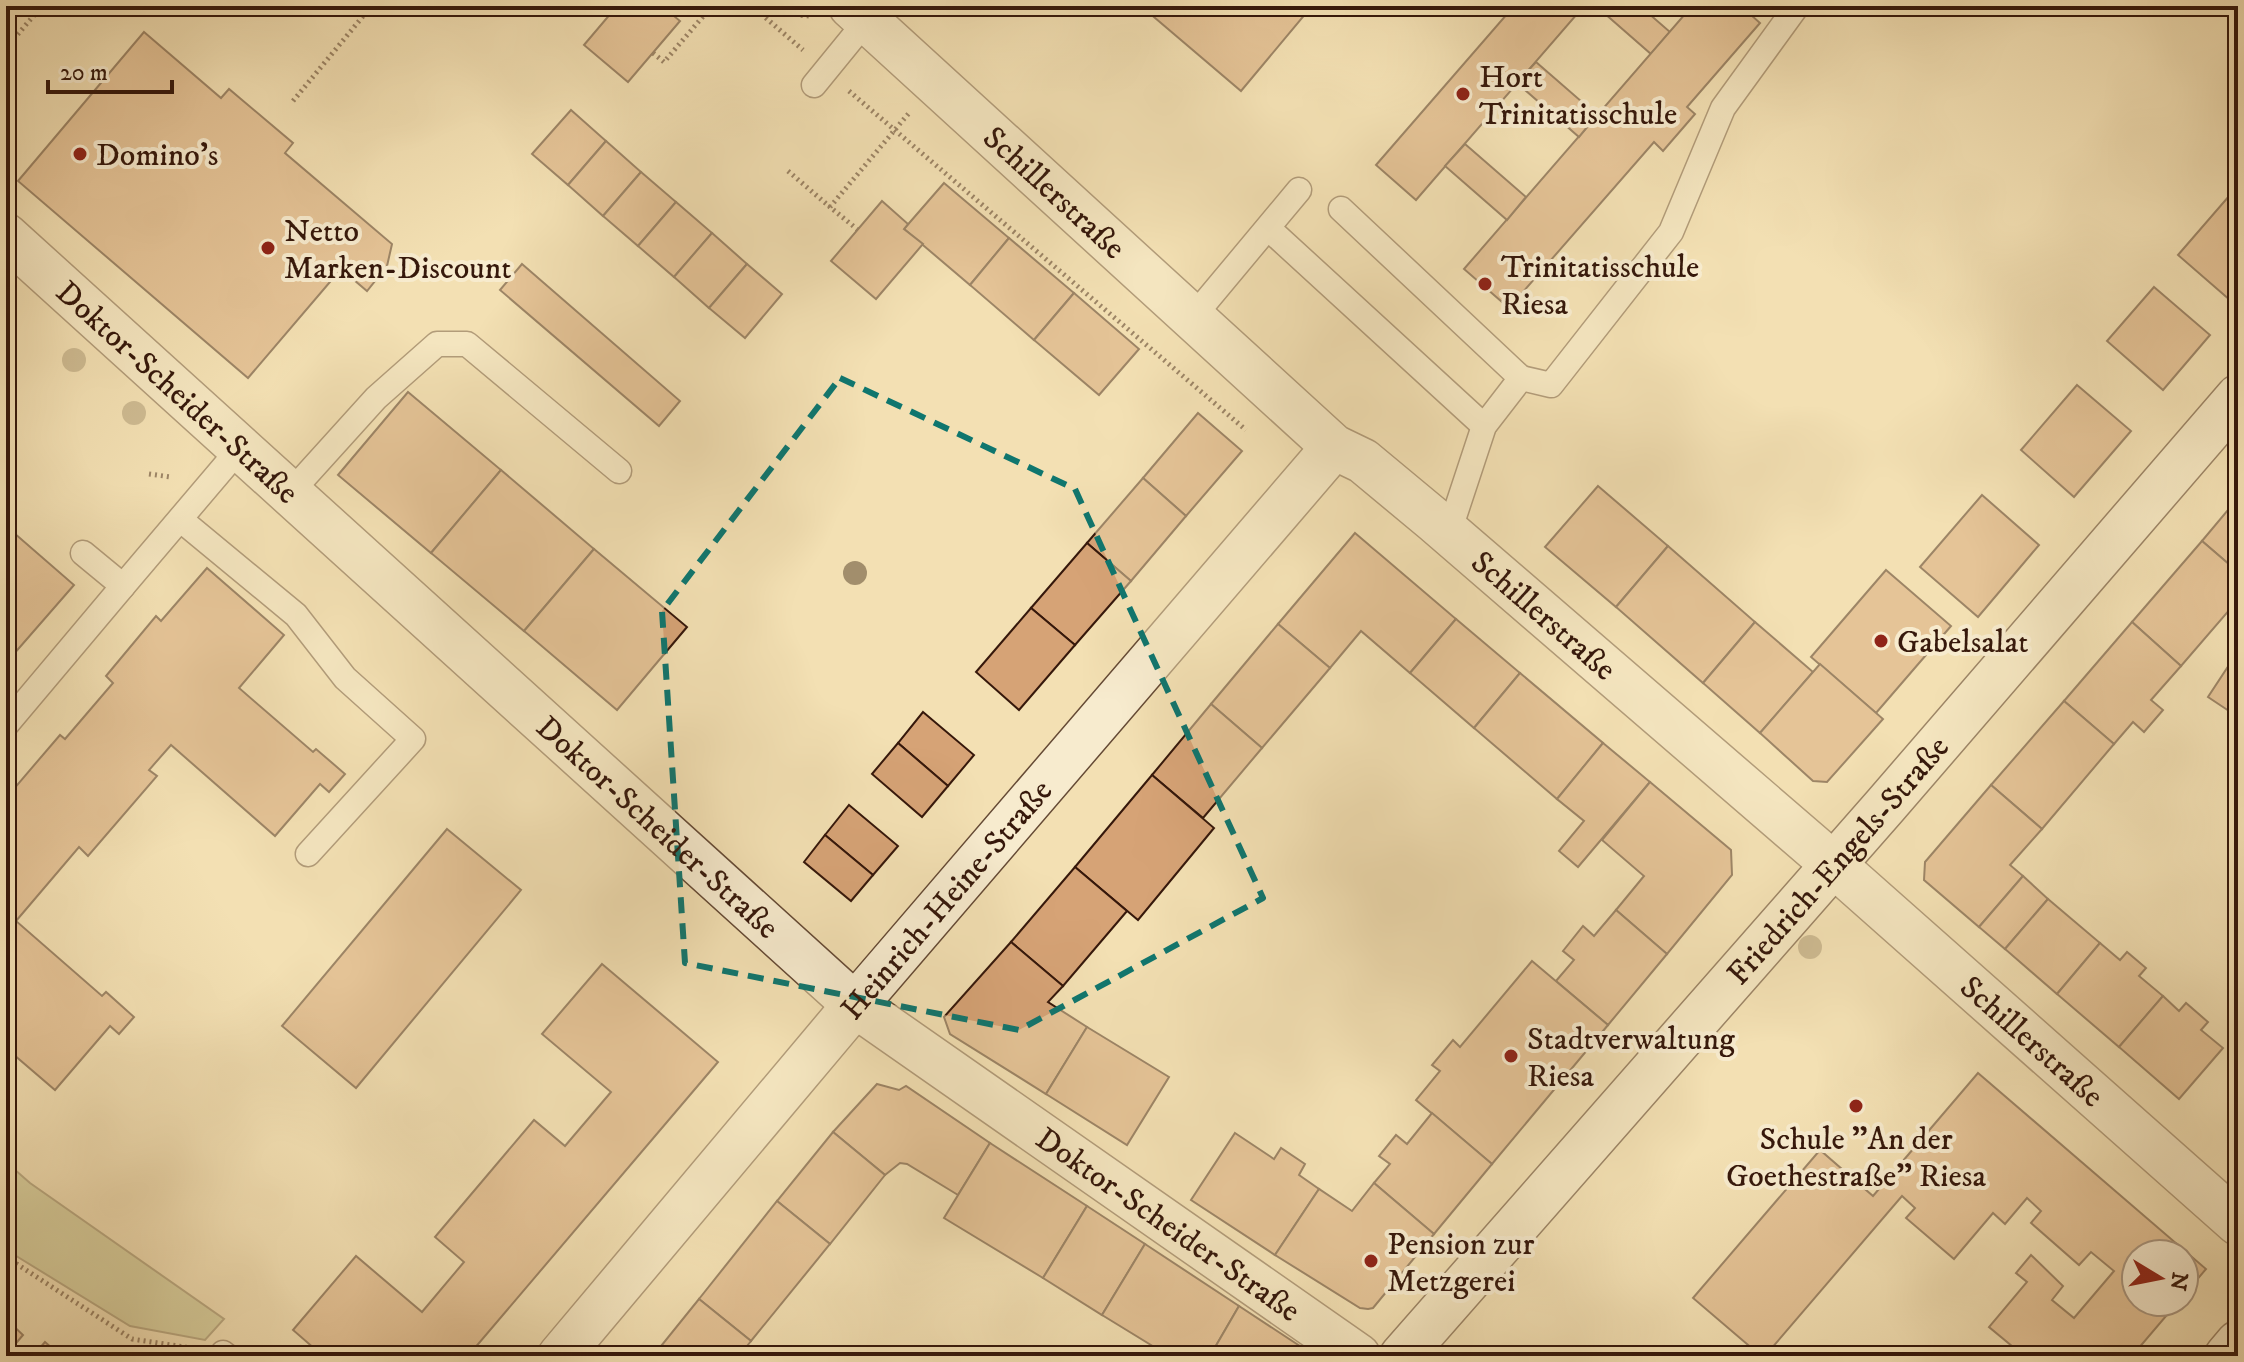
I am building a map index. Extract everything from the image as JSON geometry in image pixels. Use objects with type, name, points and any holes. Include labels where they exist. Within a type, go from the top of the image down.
[{"type":"street","name":"Schillerstraße","points":[[859,13],[1334,447],[1363,461],[1449,532],[1834,865],[2238,1223]]},
{"type":"street","name":"Doktor-Scheider-Straße","points":[[6,236],[855,1005],[1358,1356]]},
{"type":"street","name":"Friedrich-Engels-Straße","points":[[1402,1356],[1834,865],[2238,397]]},
{"type":"street","name":"Heinrich-Heine-Straße","points":[[560,1356],[855,1005],[1334,447]]},
{"type":"street","points":[[2227,1356],[2238,1343]]},
{"type":"lane","points":[[1341,209],[1521,378],[1551,385],[1671,232],[1723,108],[1797,6]]},
{"type":"lane","points":[[820,77],[859,13]]},
{"type":"lane","points":[[1193,317],[1299,190]]},
{"type":"lane","points":[[1268,228],[1484,426]]},
{"type":"lane","points":[[291,492],[376,398],[437,344],[467,344],[619,471]]},
{"type":"lane","points":[[1449,532],[1484,426],[1521,378]]},
{"type":"lane","points":[[6,725],[241,447]]},
{"type":"lane","points":[[181,520],[296,615],[345,678],[413,739],[308,854]]},
{"type":"lane","points":[[83,553],[123,586]]},
{"type":"path","points":[[6,48],[42,6]]},
{"type":"path","points":[[653,53],[664,62],[712,6]]},
{"type":"path","points":[[752,6],[820,77],[895,131],[1257,439]]},
{"type":"path","points":[[293,101],[364,15]]},
{"type":"path","points":[[830,207],[935,82]]},
{"type":"path","points":[[788,171],[858,230]]},
{"type":"path","points":[[6,1257],[132,1339],[224,1355]]},
{"type":"highlighted area","points":[[840,378],[1075,489],[1263,898],[1019,1030],[685,963],[662,611]]},
{"type":"green space","points":[[6,1162],[30,1183],[224,1319],[205,1340],[130,1326],[6,1249]]},
{"type":"building","points":[[617,6],[662,6],[680,21],[628,82],[584,45]]},
{"type":"building","points":[[1141,6],[1312,6],[1241,91]]},
{"type":"building","points":[[1514,6],[1584,6],[1416,200],[1376,165]]},
{"type":"building","points":[[1596,6],[1640,6],[1670,32],[1651,54]]},
{"type":"building","points":[[1692,6],[1741,6],[1760,23],[1687,107],[1695,114],[1663,151],[1654,142],[1509,308],[1464,269]]},
{"type":"building","points":[[144,32],[221,98],[229,89],[293,143],[285,153],[392,244],[387,266],[367,291],[341,269],[248,378],[18,181]]},
{"type":"building","points":[[1536,62],[1597,115],[1579,137],[1517,83]]},
{"type":"building","points":[[571,110],[606,141],[568,185],[532,154]]},
{"type":"building","points":[[606,141],[641,172],[603,216],[568,185]]},
{"type":"building","points":[[1465,144],[1526,197],[1507,220],[1445,166]]},
{"type":"building","points":[[641,172],[676,202],[638,246],[603,216]]},
{"type":"building","points":[[944,183],[1009,238],[970,285],[904,229]]},
{"type":"building","points":[[2236,188],[2238,190],[2238,307],[2178,255]]},
{"type":"building","points":[[882,201],[908,224],[904,229],[923,244],[876,299],[831,261]]},
{"type":"building","points":[[676,202],[712,233],[674,277],[638,246]]},
{"type":"building","points":[[712,233],[747,264],[709,308],[674,277]]},
{"type":"building","points":[[1009,238],[1074,293],[1034,340],[970,285]]},
{"type":"building","points":[[522,264],[680,401],[659,426],[500,290]]},
{"type":"building","points":[[747,264],[782,294],[745,338],[709,308]]},
{"type":"building","points":[[2154,287],[2210,335],[2163,390],[2107,341]]},
{"type":"building","points":[[1074,293],[1139,349],[1099,395],[1034,340]]},
{"type":"building","points":[[2077,385],[2131,431],[2074,497],[2021,450]]},
{"type":"building","points":[[408,392],[501,470],[431,553],[338,475]]},
{"type":"building","points":[[1198,413],[1242,451],[1186,516],[1143,478]]},
{"type":"building","points":[[501,470],[594,549],[524,631],[431,553]]},
{"type":"building","points":[[1143,478],[1186,516],[1131,581],[1087,543]]},
{"type":"building","points":[[1598,486],[1668,546],[1616,607],[1545,547]]},
{"type":"building","points":[[1982,495],[2039,545],[1978,617],[1920,567]]},
{"type":"building","points":[[2238,498],[2238,572],[2202,541]]},
{"type":"building","points":[[6,526],[74,585],[6,663]]},
{"type":"building","points":[[1355,533],[1456,619],[1410,673],[1361,631],[1330,668],[1278,624]]},
{"type":"building","points":[[2202,541],[2238,572],[2238,600],[2181,666],[2132,622]]},
{"type":"building","points":[[1087,543],[1131,581],[1075,645],[1031,608]]},
{"type":"building","points":[[1668,546],[1755,622],[1703,683],[1616,607]]},
{"type":"building","points":[[594,549],[687,627],[617,710],[524,631]]},
{"type":"building","points":[[207,568],[284,635],[239,688],[313,752],[316,749],[345,774],[329,792],[320,784],[275,836],[171,745],[149,770],[157,776],[88,856],[79,847],[16,921],[102,996],[106,992],[134,1017],[119,1034],[110,1026],[55,1090],[6,1048],[6,798],[60,735],[65,739],[113,683],[106,676],[156,616],[161,621]]},
{"type":"building","name":"Gabelsalat","points":[[1886,570],[1951,626],[1876,713],[1811,657]]},
{"type":"building","points":[[1031,608],[1075,645],[1019,710],[976,672]]},
{"type":"building","points":[[1456,619],[1520,673],[1474,728],[1410,673]]},
{"type":"building","points":[[1755,622],[1813,672],[1760,733],[1703,683]]},
{"type":"building","points":[[2132,622],[2181,666],[2151,700],[2163,710],[2144,732],[2133,722],[2114,744],[2064,701]]},
{"type":"building","points":[[1278,624],[1330,668],[1262,748],[1211,704]]},
{"type":"building","points":[[2235,656],[2238,658],[2238,717],[2208,697]]},
{"type":"building","points":[[1820,664],[1883,719],[1827,782],[1813,781],[1760,733]]},
{"type":"building","points":[[1520,673],[1603,743],[1557,799],[1474,728]]},
{"type":"building","points":[[2064,701],[2114,744],[2042,829],[1991,785]]},
{"type":"building","points":[[1211,704],[1262,748],[1203,818],[1152,775]]},
{"type":"building","points":[[923,712],[974,755],[948,786],[898,743]]},
{"type":"building","points":[[898,743],[948,786],[922,817],[872,774]]},
{"type":"building","points":[[1603,743],[1650,782],[1578,867],[1559,851],[1584,821],[1557,799]]},
{"type":"building","points":[[1152,775],[1214,828],[1138,920],[1075,867]]},
{"type":"building","points":[[1650,782],[1731,850],[1732,875],[1667,954],[1616,910],[1644,876],[1602,840]]},
{"type":"building","points":[[1991,785],[2042,829],[2010,865],[2023,876],[1979,927],[1924,880],[1925,862]]},
{"type":"building","points":[[849,805],[898,846],[873,875],[825,835]]},
{"type":"building","points":[[447,829],[521,890],[356,1088],[282,1026]]},
{"type":"building","points":[[825,835],[873,875],[851,901],[804,862]]},
{"type":"building","points":[[1075,867],[1127,911],[1063,986],[1011,942]]},
{"type":"building","points":[[2023,876],[2048,899],[2005,949],[1979,927]]},
{"type":"building","points":[[2048,899],[2100,943],[2057,994],[2005,949]]},
{"type":"building","points":[[1616,910],[1667,954],[1608,1025],[1556,981],[1574,960],[1563,951],[1583,926],[1594,936]]},
{"type":"building","points":[[1011,942],[1063,986],[1048,1002],[1087,1027],[1046,1094],[950,1034],[944,1017]]},
{"type":"building","points":[[2100,943],[2120,960],[2127,952],[2146,968],[2139,976],[2163,996],[2119,1047],[2057,994]]},
{"type":"building","name":"Stadtverwaltung Riesa","points":[[1532,961],[1608,1025],[1492,1164],[1416,1100],[1440,1071],[1432,1065],[1453,1040],[1460,1047]]},
{"type":"building","points":[[602,964],[718,1062],[468,1356],[323,1356],[293,1330],[356,1256],[422,1312],[464,1262],[435,1237],[534,1120],[565,1146],[611,1092],[542,1034]]},
{"type":"building","points":[[2163,996],[2179,1011],[2186,1003],[2208,1022],[2201,1030],[2223,1048],[2179,1099],[2119,1047]]},
{"type":"building","points":[[1087,1027],[1169,1077],[1127,1145],[1046,1094]]},
{"type":"building","points":[[1978,1073],[2170,1238],[2120,1238],[2120,1318],[2164,1318],[2132,1356],[2024,1356],[1989,1327],[2027,1282],[2016,1273],[2031,1255],[2063,1286],[2052,1300],[2074,1318],[2114,1271],[2091,1252],[2079,1265],[2031,1223],[2041,1211],[2027,1198],[2005,1224],[1993,1213],[1954,1259],[1906,1218],[1915,1208],[1902,1196],[1765,1356],[1761,1356],[1693,1298],[1820,1150],[1873,1196]]},
{"type":"building","points":[[877,1084],[899,1090],[906,1086],[990,1143],[958,1195],[907,1164],[900,1163],[885,1175],[833,1132]]},
{"type":"building","points":[[1432,1113],[1492,1164],[1434,1234],[1374,1183],[1390,1164],[1379,1156],[1396,1135],[1407,1144]]},
{"type":"building","points":[[833,1132],[885,1175],[830,1244],[777,1201]]},
{"type":"building","points":[[1235,1133],[1274,1159],[1281,1148],[1305,1164],[1299,1175],[1319,1189],[1275,1255],[1191,1200]]},
{"type":"building","points":[[990,1143],[1087,1206],[1043,1278],[944,1218]]},
{"type":"building","points":[[1374,1183],[1434,1234],[1373,1308],[1368,1309],[1360,1308],[1275,1255],[1319,1189],[1352,1211]]},
{"type":"building","points":[[777,1201],[830,1244],[751,1341],[699,1299]]},
{"type":"building","points":[[1087,1206],[1145,1244],[1102,1315],[1043,1278]]},
{"type":"building","points":[[1145,1244],[1239,1306],[1210,1356],[1169,1356],[1102,1315]]},
{"type":"building","points":[[699,1299],[751,1341],[739,1356],[653,1356]]},
{"type":"building","points":[[1239,1306],[1315,1356],[1210,1356]]},
{"type":"building","points":[[6,1319],[23,1335],[6,1355]]},
{"type":"building","points":[[45,1342],[61,1356],[33,1356]]},
{"type":"place","name":"Hort Trinitatisschule","points":[[1463,94]]},
{"type":"place","name":"Domino's","points":[[80,154]]},
{"type":"place","name":"Netto Marken-Discount","points":[[268,248]]},
{"type":"place","name":"Trinitatisschule Riesa","points":[[1485,284]]},
{"type":"place","name":"Gabelsalat","points":[[1881,641]]},
{"type":"place","name":"Stadtverwaltung Riesa","points":[[1511,1056]]},
{"type":"place","name":"Schule \"An der Goethestraße\" Riesa","points":[[1856,1106]]},
{"type":"place","name":"Pension zur Metzgerei","points":[[1371,1261]]}]
